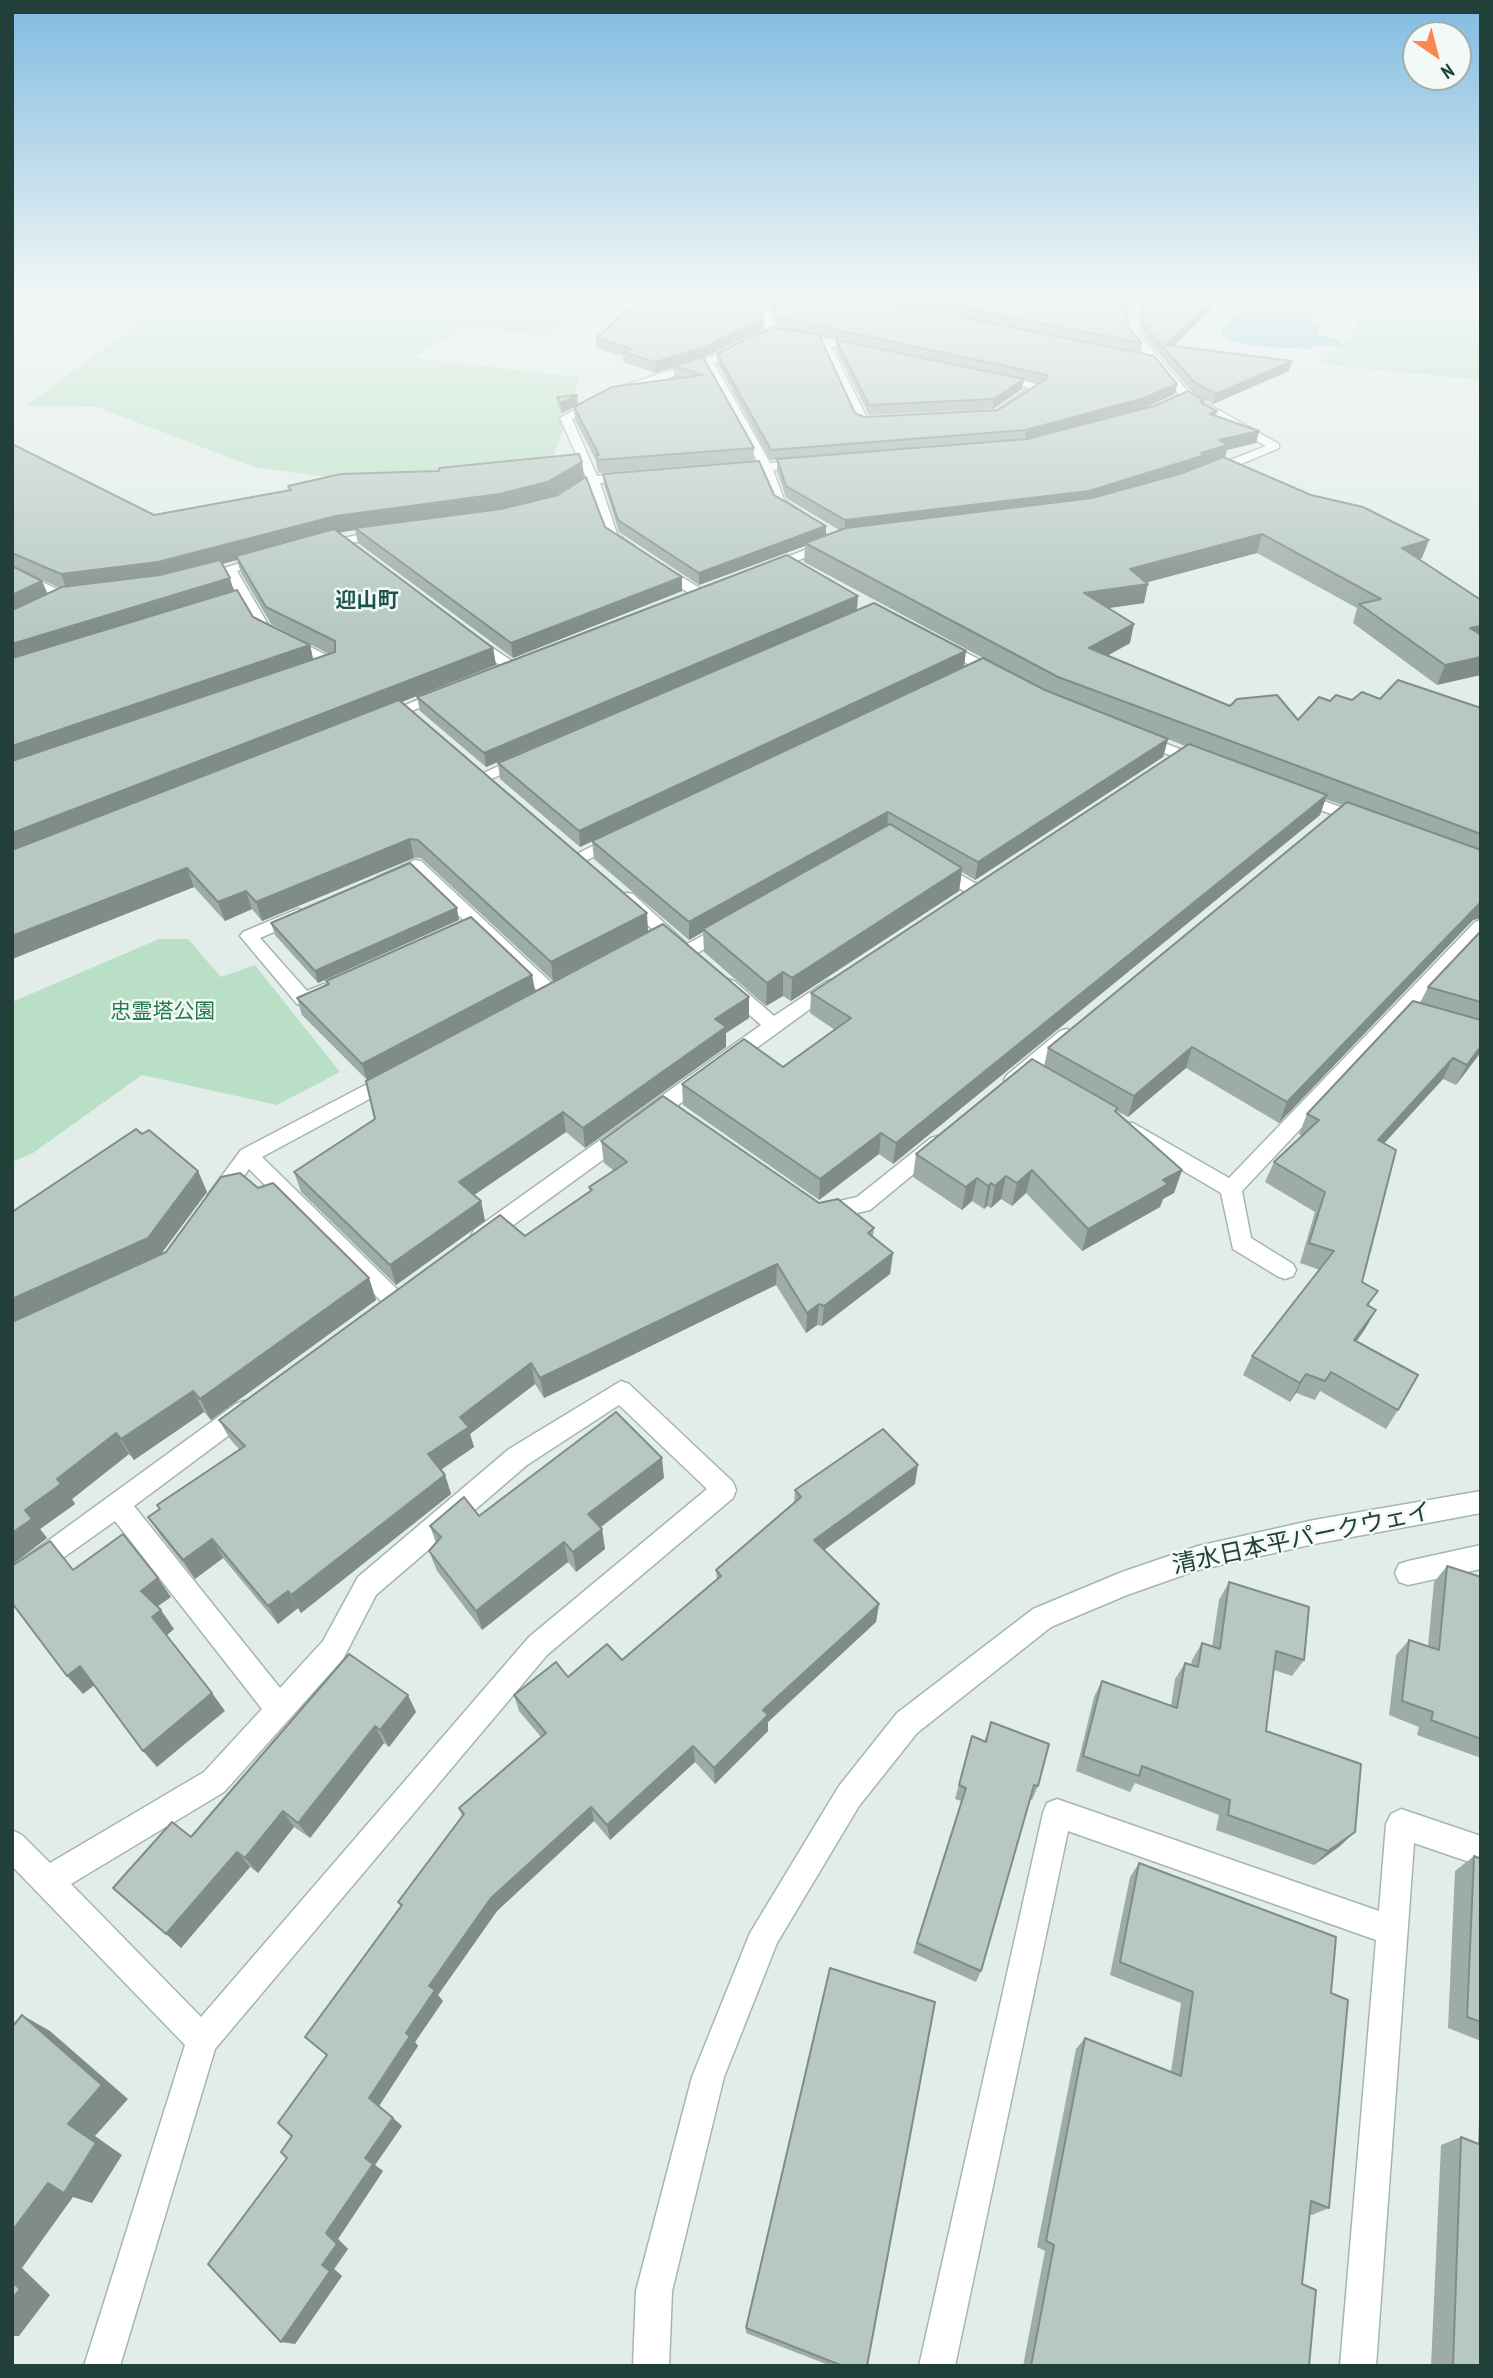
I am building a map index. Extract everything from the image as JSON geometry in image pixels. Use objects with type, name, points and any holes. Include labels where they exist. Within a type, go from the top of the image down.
[{"type":"street","points":[[585,408],[566,418],[593,480],[611,536],[698,593]]},
{"type":"street","points":[[733,408],[766,467],[779,502],[811,521]]},
{"type":"street","points":[[856,408],[863,422],[997,415],[1007,408]]},
{"type":"street","points":[[1199,476],[1275,446],[1201,408]]},
{"type":"street","points":[[726,470],[820,463]]},
{"type":"street","points":[[554,504],[593,480],[646,476]]},
{"type":"street","points":[[303,549],[340,539],[394,531]]},
{"type":"street","points":[[750,574],[842,540],[832,534]]},
{"type":"street","points":[[340,539],[362,555]]},
{"type":"street","points":[[178,583],[279,556]]},
{"type":"street","points":[[788,560],[809,572]]},
{"type":"street","points":[[230,570],[241,600],[264,628],[333,664],[307,673]]},
{"type":"street","points":[[12,572],[72,598],[44,609]]},
{"type":"street","points":[[457,626],[510,666]]},
{"type":"street","points":[[922,635],[1016,684]]},
{"type":"street","points":[[958,678],[983,666]]},
{"type":"street","points":[[367,724],[410,713],[463,685]]},
{"type":"street","points":[[1121,731],[1221,769]]},
{"type":"street","points":[[483,777],[533,755]]},
{"type":"street","points":[[1159,771],[1181,755]]},
{"type":"street","points":[[1286,793],[1375,825]]},
{"type":"street","points":[[1317,829],[1339,811]]},
{"type":"street","points":[[598,873],[574,852],[630,833]]},
{"type":"street","points":[[921,857],[976,891]]},
{"type":"street","points":[[364,887],[415,865],[470,925],[551,993]]},
{"type":"street","points":[[618,890],[773,1025]]},
{"type":"street","points":[[313,909],[249,936],[253,955],[304,1000],[341,983]]},
{"type":"street","points":[[688,951],[747,918]]},
{"type":"street","points":[[1231,1189],[1481,926]]},
{"type":"street","points":[[643,944],[666,932]]},
{"type":"street","points":[[461,1251],[773,1025],[852,973]]},
{"type":"street","points":[[527,1006],[574,981]]},
{"type":"street","points":[[1400,1012],[1423,1019]]},
{"type":"street","points":[[996,1095],[1080,1025]]},
{"type":"street","points":[[208,1210],[248,1155],[418,1064]]},
{"type":"street","points":[[1026,1070],[1051,1084]]},
{"type":"street","points":[[664,1105],[686,1120]]},
{"type":"street","points":[[1111,1119],[1231,1189],[1241,1243],[1285,1269]]},
{"type":"street","points":[[808,1206],[819,1214],[863,1205],[955,1129]]},
{"type":"street","points":[[248,1155],[394,1300]]},
{"type":"street","points":[[372,1316],[417,1283]]},
{"type":"street","points":[[46,1882],[214,1782],[333,1650],[368,1586],[518,1458],[621,1391],[724,1490],[538,1646],[202,2040],[102,2366]]},
{"type":"street","points":[[12,1582],[261,1398]]},
{"type":"street","name":"清水日本平パークウェイ","points":[[651,2366],[654,2291],[708,2077],[755,1957],[765,1933],[849,1796],[907,1723],[1042,1618],[1122,1584],[1211,1555],[1314,1532],[1481,1502]]},
{"type":"street","points":[[117,1504],[280,1710]]},
{"type":"street","points":[[1408,1573],[1481,1557]]},
{"type":"street","points":[[937,2366],[1057,1813],[1394,1931]]},
{"type":"street","points":[[1358,2366],[1401,1824],[1481,1851]]},
{"type":"street","points":[[12,1846],[202,2040]]},
{"type":"green space","points":[[100,408],[570,408],[551,465],[328,477],[254,467]]},
{"type":"green space","name":"忠霊塔公園","points":[[159,939],[188,939],[221,977],[255,965],[340,1072],[277,1105],[142,1075],[33,1153],[12,1162],[12,1002]]},
{"type":"building","points":[[575,408],[732,408],[754,448],[598,460],[596,455],[599,455]]},
{"type":"building","points":[[747,408],[853,408],[855,413],[864,417],[1107,408],[1026,430],[771,450]]},
{"type":"building","points":[[1146,408],[1211,408],[1217,411],[1210,414],[1259,431],[1219,440],[1228,445],[1201,453],[1205,455],[1089,491],[845,520],[786,486],[777,459],[1027,439]]},
{"type":"building","points":[[12,444],[154,515],[291,490],[288,486],[341,474],[439,471],[439,468],[579,454],[582,462],[547,482],[499,494],[336,516],[158,562],[61,574],[12,553]]},
{"type":"building","points":[[1223,457],[1311,495],[1363,507],[1429,540],[1402,548],[1481,600],[1481,626],[1470,628],[1481,635],[1481,657],[1445,665],[1359,604],[1381,599],[1262,534],[1130,569],[1148,584],[1084,593],[1134,624],[1089,648],[1230,706],[1237,699],[1277,695],[1298,720],[1319,697],[1330,701],[1336,695],[1352,700],[1362,692],[1380,699],[1398,680],[1481,708],[1481,834],[1058,677],[805,543],[846,528],[1092,498],[1183,473]]},
{"type":"building","points":[[759,461],[774,495],[826,526],[699,573],[618,520],[603,474]]},
{"type":"building","points":[[586,477],[605,527],[682,577],[511,643],[355,528],[501,509],[558,495]]},
{"type":"building","points":[[334,529],[493,648],[12,833],[12,761],[335,652],[335,641],[266,607],[236,556]]},
{"type":"building","points":[[787,555],[858,596],[484,753],[417,697]]},
{"type":"building","points":[[220,560],[230,578],[12,644],[12,610],[62,587],[160,575]]},
{"type":"building","points":[[12,566],[42,581],[12,595]]},
{"type":"building","points":[[237,590],[253,617],[310,645],[12,746],[12,658]]},
{"type":"building","points":[[874,603],[966,651],[579,831],[498,763]]},
{"type":"building","points":[[983,658],[1045,690],[1168,739],[978,862],[888,812],[689,922],[592,841]]},
{"type":"building","points":[[399,700],[647,913],[551,962],[418,840],[410,839],[256,902],[246,891],[218,902],[187,868],[12,936],[12,850]]},
{"type":"building","points":[[1189,744],[1327,795],[896,1143],[881,1133],[820,1179],[682,1084],[744,1039],[783,1067],[851,1018],[811,993]]},
{"type":"building","points":[[1347,802],[1481,850],[1481,902],[1287,1102],[1192,1047],[1134,1096],[1048,1048]]},
{"type":"building","points":[[890,824],[962,868],[792,978],[783,972],[767,983],[703,929]]},
{"type":"building","points":[[410,863],[457,908],[315,971],[271,923]]},
{"type":"building","points":[[471,917],[532,975],[362,1064],[297,998],[329,984],[326,981]]},
{"type":"building","points":[[663,924],[749,997],[715,1019],[726,1027],[583,1128],[563,1112],[459,1182],[481,1201],[390,1265],[294,1172],[375,1119],[366,1081]]},
{"type":"building","points":[[1481,931],[1481,1002],[1428,987]]},
{"type":"building","points":[[1413,1001],[1481,1020],[1481,1046],[1467,1065],[1453,1058],[1378,1140],[1396,1150],[1362,1282],[1378,1291],[1367,1305],[1376,1310],[1354,1340],[1418,1375],[1398,1410],[1331,1372],[1325,1381],[1306,1374],[1300,1383],[1252,1356],[1334,1251],[1309,1243],[1325,1192],[1274,1162],[1319,1120],[1307,1114]]},
{"type":"building","points":[[1032,1059],[1118,1108],[1115,1111],[1182,1170],[1163,1180],[1168,1184],[1088,1229],[1032,1170],[1017,1183],[1006,1176],[995,1186],[991,1183],[988,1186],[977,1178],[966,1187],[916,1154]]},
{"type":"building","points":[[663,1096],[819,1203],[838,1199],[874,1228],[868,1233],[893,1253],[824,1306],[819,1304],[807,1313],[777,1264],[540,1378],[531,1363],[460,1417],[469,1427],[428,1454],[445,1475],[291,1595],[288,1591],[268,1606],[212,1539],[183,1560],[148,1517],[160,1509],[157,1505],[245,1446],[219,1420],[500,1215],[525,1236],[592,1190],[589,1187],[627,1162],[601,1141]]},
{"type":"building","points":[[136,1129],[142,1134],[149,1130],[198,1171],[148,1238],[12,1299],[12,1212]]},
{"type":"building","points":[[240,1173],[258,1188],[273,1183],[369,1278],[200,1399],[193,1391],[121,1439],[116,1433],[57,1479],[61,1484],[25,1510],[32,1519],[12,1533],[12,1322],[166,1252],[221,1177]]},
{"type":"building","points":[[616,1412],[662,1458],[588,1514],[602,1529],[573,1552],[564,1542],[476,1611],[429,1551],[441,1537],[430,1526],[464,1497],[479,1516]]},
{"type":"building","points":[[883,1429],[918,1465],[814,1540],[879,1604],[763,1710],[768,1715],[714,1768],[693,1746],[607,1825],[591,1807],[491,1898],[429,1986],[435,1990],[406,2033],[410,2036],[369,2098],[393,2118],[365,2158],[373,2164],[326,2233],[337,2244],[322,2265],[330,2271],[281,2342],[208,2264],[287,2158],[281,2152],[292,2136],[278,2123],[327,2055],[305,2037],[402,1905],[398,1902],[464,1814],[459,1808],[546,1733],[514,1695],[556,1662],[568,1677],[607,1644],[622,1660],[721,1576],[716,1570],[801,1497],[795,1490]]},
{"type":"building","points":[[123,1534],[158,1578],[141,1591],[161,1610],[152,1617],[212,1693],[143,1751],[80,1666],[67,1676],[12,1603],[12,1566],[50,1541],[73,1570]]},
{"type":"building","points":[[1447,1566],[1481,1577],[1481,1739],[1431,1720],[1433,1712],[1402,1701],[1409,1640],[1439,1650]]},
{"type":"building","points":[[1229,1582],[1309,1607],[1304,1660],[1276,1651],[1266,1731],[1361,1764],[1355,1832],[1328,1851],[1228,1815],[1230,1800],[1142,1766],[1139,1776],[1083,1756],[1102,1681],[1177,1708],[1185,1663],[1198,1667],[1202,1643],[1220,1649]]},
{"type":"building","points":[[349,1654],[408,1695],[380,1730],[375,1726],[298,1823],[283,1811],[245,1858],[237,1852],[166,1934],[113,1888],[172,1822],[191,1837]]},
{"type":"building","points":[[991,1722],[1049,1744],[1038,1786],[1034,1785],[981,1971],[917,1943],[966,1788],[959,1785],[972,1736],[986,1742]]},
{"type":"building","points":[[1474,1856],[1481,1859],[1481,2022],[1467,2017]]},
{"type":"building","points":[[1139,1863],[1336,1937],[1331,1993],[1348,2000],[1329,2208],[1311,2201],[1302,2284],[1316,2290],[1309,2366],[1031,2366],[1054,2245],[1046,2241],[1085,2038],[1181,2076],[1193,1992],[1120,1962]]},
{"type":"building","points":[[830,1968],[935,2002],[867,2366],[843,2366],[746,2328]]},
{"type":"building","points":[[22,2015],[102,2085],[68,2124],[96,2143],[64,2193],[48,2183],[12,2231],[12,2027]]},
{"type":"building","points":[[1461,2137],[1481,2145],[1481,2366],[1453,2366]]},
{"type":"building","points":[[12,2282],[20,2289],[12,2299]]},
{"type":"district","name":"迎山町","points":[[367,601]]}]
